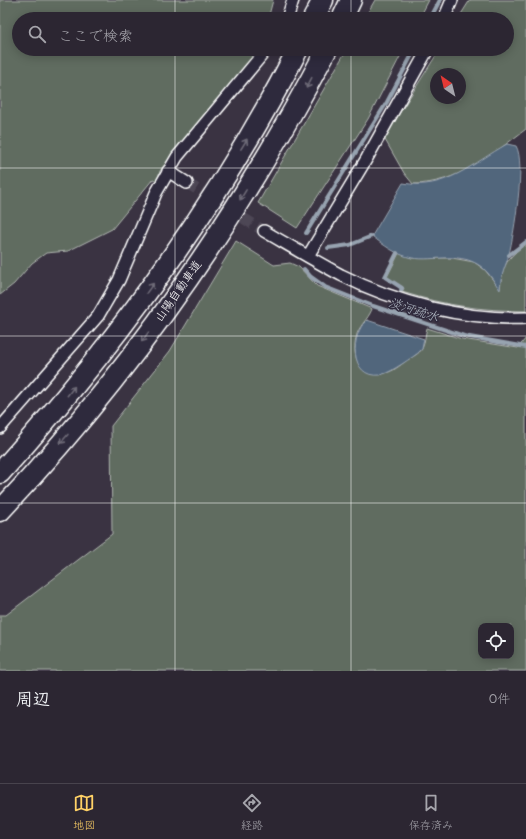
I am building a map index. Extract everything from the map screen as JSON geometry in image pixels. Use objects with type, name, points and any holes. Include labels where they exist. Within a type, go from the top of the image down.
[{"type":"highway","points":[[317,12],[323,0]]},
{"type":"highway","points":[[345,12],[351,0]]},
{"type":"highway","name":"山陽自動車道","points":[[0,473],[60,405],[111,342],[160,274],[206,207],[251,134],[294,56]]},
{"type":"highway","name":"山陽自動車道","points":[[0,511],[78,423],[131,357],[180,290],[273,147],[323,56]]},
{"type":"street","points":[[289,12],[293,0]]},
{"type":"street","points":[[447,12],[452,0]]},
{"type":"street","points":[[0,428],[67,353],[107,302],[121,275],[156,193],[168,171],[188,144],[262,56]]},
{"type":"street","points":[[308,256],[367,158],[424,56]]},
{"type":"street","points":[[168,171],[187,183]]},
{"type":"street","points":[[264,231],[355,281],[415,302],[474,315],[526,318]]},
{"type":"green space","points":[[0,0],[273,0],[270,12],[12,12],[12,56],[256,56],[175,151],[160,171],[157,181],[153,179],[112,229],[68,251],[46,253],[32,263],[14,284],[0,295]]},
{"type":"green space","points":[[375,0],[429,0],[423,12],[368,12]]},
{"type":"green space","points":[[470,0],[526,0],[526,129],[474,166],[445,179],[429,183],[413,184],[404,173],[384,138],[436,56],[514,56],[514,12],[462,12]]},
{"type":"green space","points":[[343,56],[400,56],[368,119],[297,228],[258,203]]},
{"type":"green space","points":[[236,241],[274,265],[290,263],[299,267],[317,286],[372,309],[357,334],[355,347],[357,361],[366,371],[380,374],[389,372],[398,367],[422,349],[427,328],[462,339],[518,348],[526,338],[526,671],[0,671],[0,615],[6,615],[112,534],[111,426],[170,351]]},
{"type":"green space","points":[[526,244],[526,311],[493,310],[434,301],[402,292],[404,288],[387,277],[399,253],[412,258],[452,258],[474,262],[485,270],[500,289],[504,268],[510,258]]},
{"type":"water","points":[[507,144],[516,146],[519,154],[520,167],[514,231],[509,254],[503,271],[500,290],[486,270],[466,259],[421,259],[406,257],[390,249],[372,236],[403,183],[432,183],[445,179],[458,174]]},
{"type":"water","points":[[367,320],[424,339],[422,349],[413,357],[389,372],[380,375],[370,374],[362,370],[358,363],[355,345],[361,327]]},
{"type":"waterway","name":"淡河疏水","points":[[434,12],[440,0]]},
{"type":"waterway","name":"淡河疏水","points":[[306,233],[387,102],[411,56]]},
{"type":"waterway","points":[[328,248],[350,245],[372,236]]},
{"type":"waterway","points":[[509,255],[526,242]]},
{"type":"waterway","points":[[397,253],[385,277],[402,288],[401,290]]},
{"type":"waterway","name":"淡河疏水","points":[[304,269],[311,277],[325,287],[373,306],[464,336],[526,347]]},
{"type":"tunnel","points":[[187,183],[264,231]]}]
